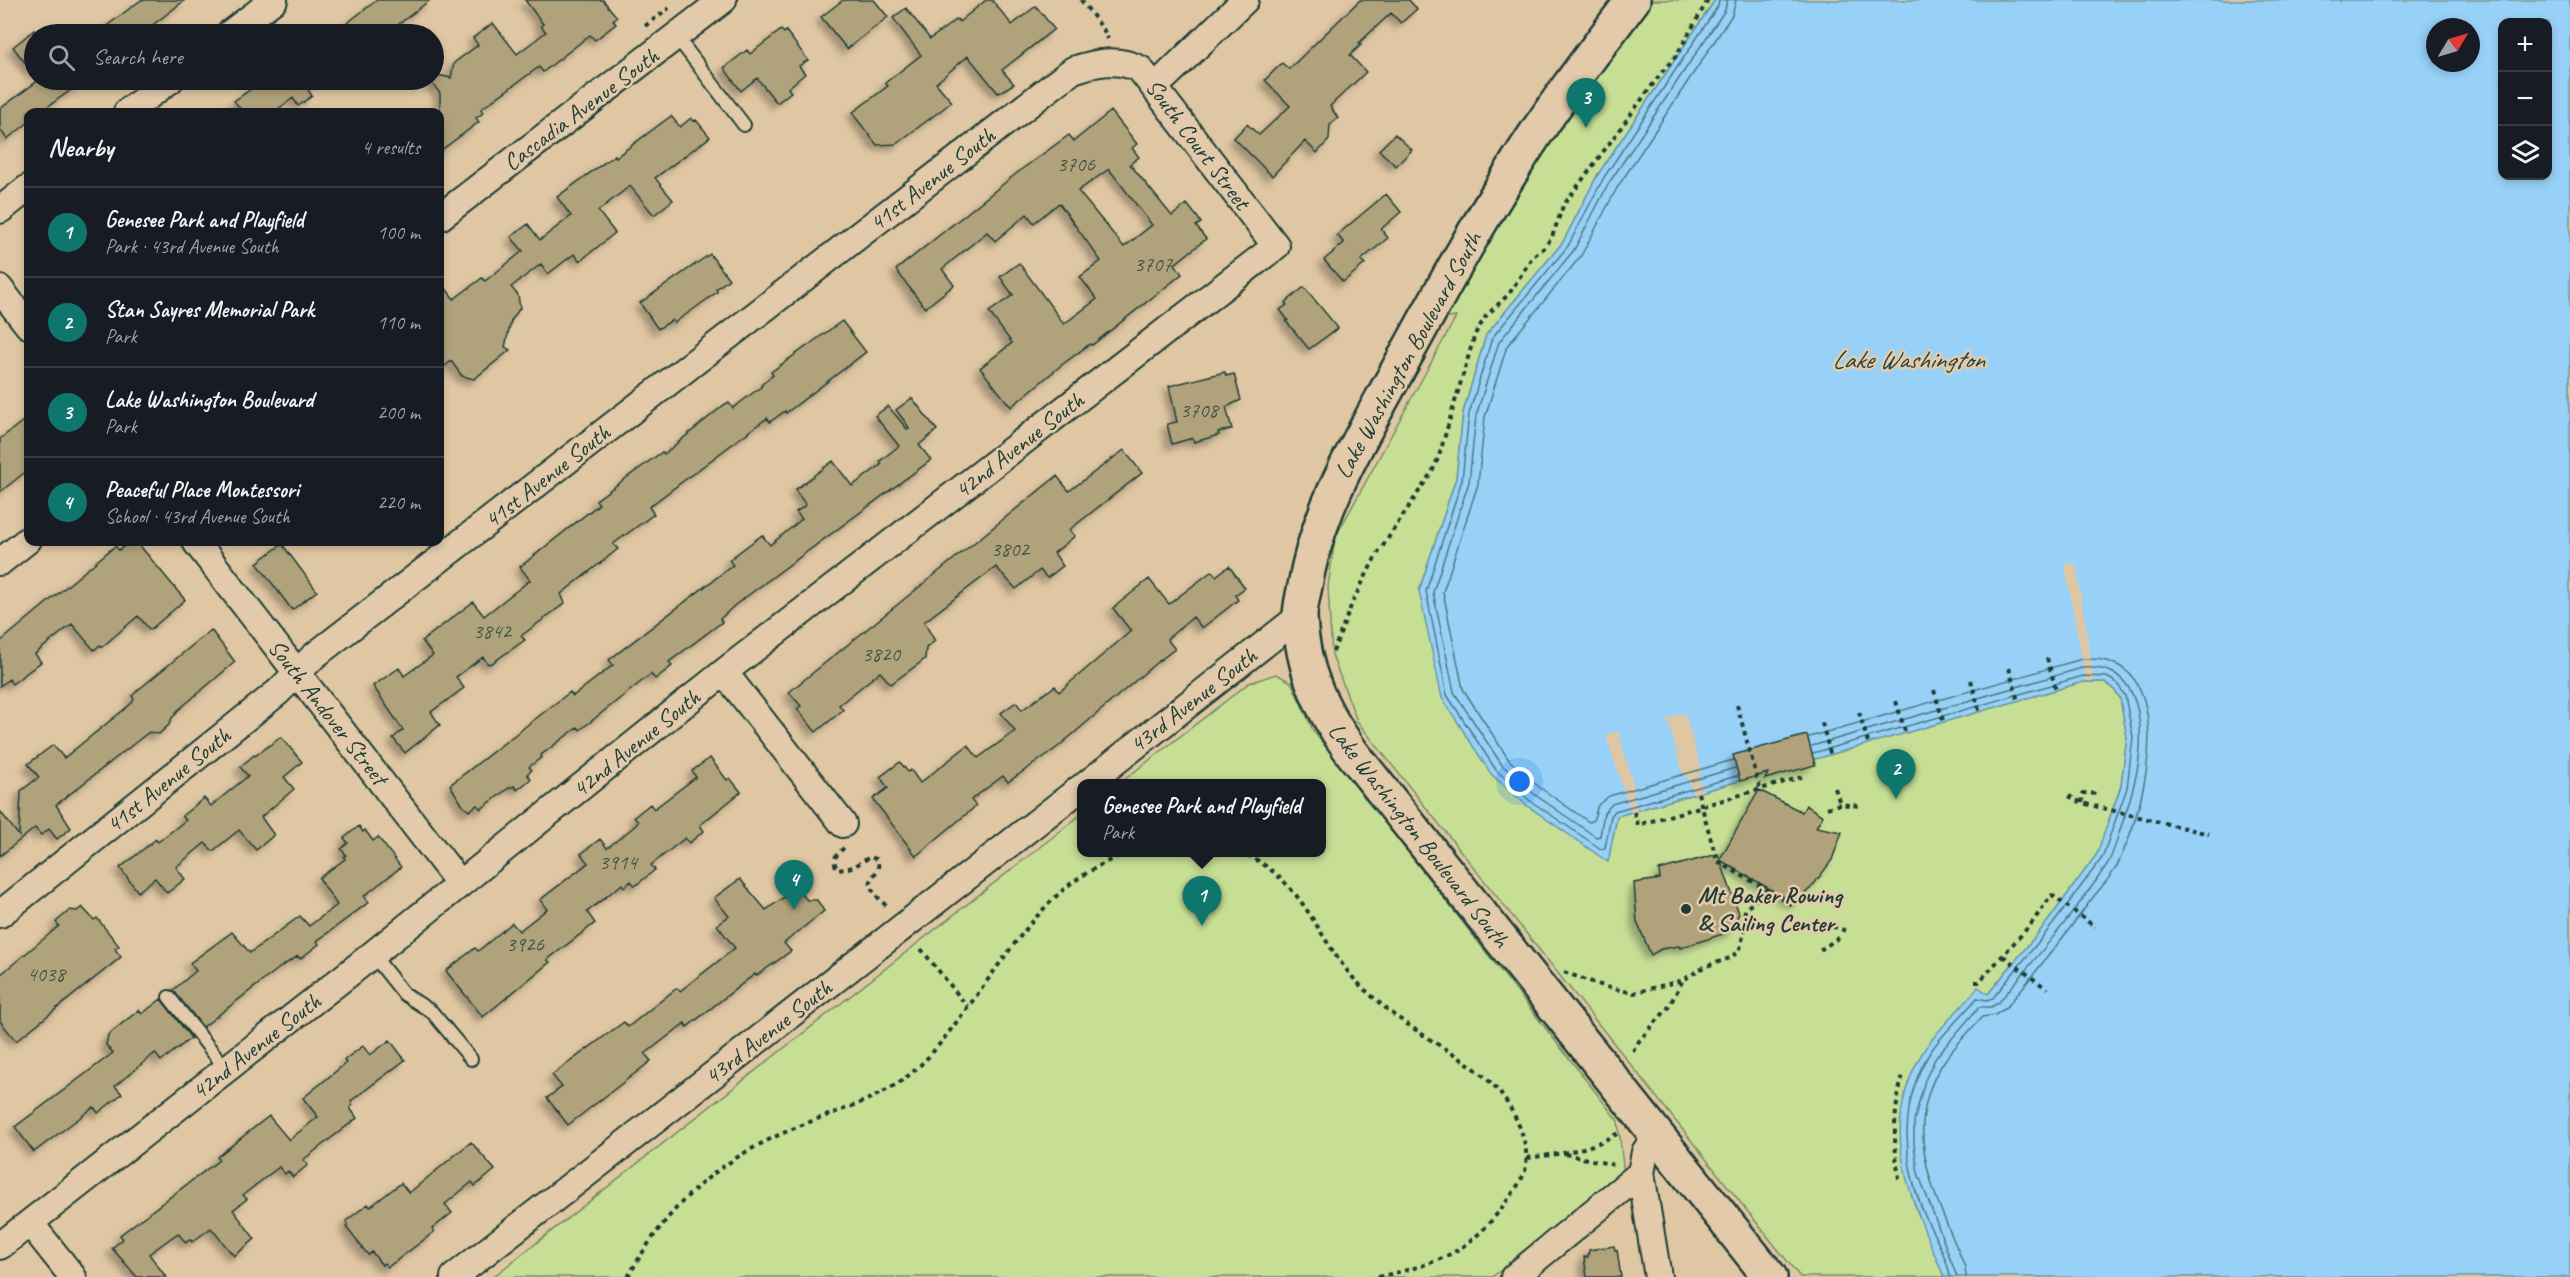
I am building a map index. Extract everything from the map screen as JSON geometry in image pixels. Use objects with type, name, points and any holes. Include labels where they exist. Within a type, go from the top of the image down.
[{"type":"main road","name":"Lake Washington Boulevard South","points":[[1633,0],[1573,80],[1510,172],[1462,252],[1351,456],[1330,497],[1310,557],[1300,616],[1310,678],[1329,720],[1369,774],[1770,1277]]},
{"type":"street","points":[[242,24],[274,0]]},
{"type":"street","name":"Cascadia Avenue South","points":[[444,215],[723,0]]},
{"type":"street","points":[[1155,87],[1245,0]]},
{"type":"street","name":"South Court Street","points":[[1108,62],[1126,62],[1140,69],[1276,246]]},
{"type":"street","name":"41st Avenue South","points":[[0,914],[278,692],[314,656],[1073,70],[1094,63],[1108,62]]},
{"type":"street","points":[[132,108],[157,90]]},
{"type":"street","points":[[0,210],[24,191]]},
{"type":"street","name":"42nd Avenue South","points":[[0,1246],[373,955],[724,672],[1276,246]]},
{"type":"street","points":[[0,289],[24,321]]},
{"type":"street","points":[[0,562],[24,543]]},
{"type":"street","name":"South Andover Street","points":[[199,546],[460,884]]},
{"type":"street","name":"43rd Avenue South","points":[[1092,779],[1300,616]]},
{"type":"street","points":[[724,672],[845,834]]},
{"type":"street","name":"43rd Avenue South","points":[[454,1277],[1077,791]]},
{"type":"street","points":[[1514,1277],[1631,1169],[1656,1135]]},
{"type":"street","points":[[1631,1169],[1658,1277]]},
{"type":"street","points":[[30,1222],[73,1277]]},
{"type":"lane","points":[[676,36],[744,125]]},
{"type":"lane","points":[[373,955],[404,994],[432,1012],[471,1059]]},
{"type":"lane","points":[[169,996],[227,1070]]},
{"type":"path","points":[[1081,0],[1103,29]]},
{"type":"path","points":[[1334,652],[1364,577],[1433,470],[1475,334],[1486,316],[1505,299],[1533,256],[1544,248],[1552,237],[1568,199],[1677,56],[1708,0]]},
{"type":"path","points":[[645,26],[669,8]]},
{"type":"path","points":[[2047,658],[2056,690]]},
{"type":"path","points":[[2009,668],[2018,700]]},
{"type":"path","points":[[1971,680],[1980,714]]},
{"type":"path","points":[[1934,690],[1944,724]]},
{"type":"path","points":[[1896,702],[1906,735]]},
{"type":"path","points":[[1737,705],[1760,789]]},
{"type":"path","points":[[1859,712],[1869,746]]},
{"type":"path","points":[[1822,723],[1831,757]]},
{"type":"path","points":[[1634,812],[1638,825],[1805,776]]},
{"type":"path","points":[[1835,788],[1840,804]]},
{"type":"path","points":[[1698,793],[1717,861],[1796,907]]},
{"type":"path","points":[[2082,803],[2083,793],[2098,794]]},
{"type":"path","points":[[2069,796],[2082,803],[2209,834]]},
{"type":"path","points":[[1827,808],[1840,804],[1860,806]]},
{"type":"path","points":[[845,834],[836,854],[835,866],[839,870],[845,870],[870,857],[876,859],[879,864],[878,870],[871,880],[871,885],[887,907]]},
{"type":"path","points":[[628,1277],[661,1224],[693,1190],[725,1163],[775,1136],[861,1104],[902,1080],[937,1050],[1026,930],[1062,891],[1087,873],[1116,857]]},
{"type":"path","points":[[1253,857],[1282,878],[1305,904],[1357,981],[1385,1008],[1454,1054],[1493,1084],[1512,1113],[1525,1146],[1527,1158],[1524,1173],[1517,1187],[1484,1230],[1468,1245],[1431,1264],[1377,1277]]},
{"type":"path","points":[[1563,972],[1606,987],[1634,993],[1683,980],[1704,967],[1730,958],[1738,952],[1742,944],[1745,909],[1755,901],[1763,888]]},
{"type":"path","points":[[1975,982],[1980,982],[2031,924],[2052,895],[2095,927]]},
{"type":"path","points":[[1824,924],[1847,932]]},
{"type":"path","points":[[1820,950],[1840,938]]},
{"type":"path","points":[[921,950],[968,1006]]},
{"type":"path","points":[[2003,956],[2047,989]]},
{"type":"path","points":[[1633,1051],[1643,1035],[1668,1008],[1683,980]]},
{"type":"path","points":[[1899,1179],[1893,1126],[1897,1098],[1904,1074]]},
{"type":"path","points":[[1527,1158],[1564,1153],[1605,1141],[1620,1132]]},
{"type":"path","points":[[1564,1153],[1631,1169]]},
{"type":"green space","points":[[1633,0],[1715,0],[1597,176],[1563,242],[1486,335],[1463,413],[1456,478],[1419,591],[1525,804],[1608,861],[1617,816],[2083,682],[2104,682],[2113,688],[2120,698],[2127,737],[2121,786],[2097,854],[2048,921],[1987,995],[1978,988],[1939,1033],[1919,1062],[1906,1097],[1901,1119],[1944,1277],[1800,1277],[1357,721],[1332,655],[1328,587],[1335,538],[1456,317],[1424,321]]},
{"type":"green space","points":[[1276,674],[1291,682],[1314,732],[1618,1121],[1624,1175],[1492,1277],[493,1277],[1077,818],[1077,857],[1326,857],[1326,779],[1125,779],[1249,683]]},
{"type":"water","name":"Lake Washington","points":[[1715,0],[2570,0],[2570,1277],[1944,1277],[1911,1193],[1904,1165],[1900,1137],[1902,1109],[1909,1080],[1924,1050],[1936,1034],[1978,987],[1988,994],[2048,921],[2097,854],[2121,786],[2127,737],[2120,698],[2113,688],[2104,682],[2083,682],[1617,816],[1608,862],[1525,804],[1491,774],[1442,698],[1419,591],[1456,478],[1463,413],[1486,335],[1563,242],[1597,176]]},
{"type":"pier","points":[[2070,562],[2076,565],[2094,681],[2086,681],[2065,567]]},
{"type":"pier","points":[[1685,713],[1702,772],[1698,774],[1703,791],[1693,794],[1688,777],[1684,777],[1667,718]]},
{"type":"pier","points":[[1618,731],[1635,792],[1632,793],[1637,811],[1631,813],[1606,735]]},
{"type":"building","points":[[141,0],[185,0],[154,24],[109,24]]},
{"type":"building","points":[[377,0],[430,0],[399,24],[346,24]]},
{"type":"building","points":[[525,0],[603,0],[617,17],[613,20],[616,24],[595,40],[590,35],[543,72],[539,67],[481,109],[483,113],[476,118],[479,122],[444,148],[444,108],[440,108],[440,93],[437,90],[444,90],[444,76],[451,78],[454,63],[478,45],[473,38],[493,23],[517,54],[546,32],[541,26],[543,24]]},
{"type":"building","points":[[843,0],[874,0],[888,17],[847,49],[821,17]]},
{"type":"building","points":[[986,0],[992,0],[1012,25],[1036,6],[1054,29],[1002,70],[1014,84],[998,93],[968,56],[936,83],[952,102],[896,144],[877,145],[852,113],[888,86],[885,83],[921,55],[893,18],[906,8],[930,39],[957,19],[959,22]]},
{"type":"building","points":[[1360,0],[1409,0],[1417,9],[1401,23],[1391,13],[1359,43],[1361,45],[1350,55],[1366,72],[1330,106],[1338,118],[1330,125],[1329,140],[1317,153],[1305,141],[1272,176],[1234,138],[1247,124],[1259,135],[1290,106],[1265,80],[1282,63],[1289,69]]},
{"type":"building","points":[[781,30],[784,33],[786,31],[808,60],[799,66],[805,74],[788,88],[791,92],[777,103],[757,78],[741,91],[724,68],[747,50],[750,54]]},
{"type":"building","points":[[24,38],[24,61],[13,47]]},
{"type":"building","points":[[26,90],[71,90],[46,108],[24,108],[24,126],[7,139],[0,129],[0,109]]},
{"type":"building","points":[[250,90],[308,90],[312,96],[298,106],[293,98],[279,108],[240,108],[234,101]]},
{"type":"building","points":[[1111,111],[1137,144],[1132,148],[1139,157],[1130,164],[1172,216],[1187,204],[1201,223],[1196,226],[1206,239],[1175,264],[1182,274],[1092,345],[1090,344],[1059,367],[1011,407],[980,368],[1012,343],[989,312],[1013,295],[1000,277],[1019,263],[1064,324],[1097,299],[1080,277],[1101,261],[1059,203],[1034,223],[1027,214],[995,241],[987,232],[942,269],[954,285],[925,308],[896,270],[1022,169],[1069,135],[1074,141]],"holes":[[[1109,169],[1152,225],[1124,247],[1078,191]]]},
{"type":"building","points":[[671,116],[680,127],[691,118],[696,120],[710,137],[655,178],[673,200],[654,215],[630,186],[598,211],[615,233],[580,261],[574,254],[548,274],[541,264],[511,287],[518,295],[520,308],[511,321],[505,347],[510,350],[474,379],[462,376],[451,361],[444,367],[444,286],[454,299],[482,278],[485,281],[523,251],[511,237],[528,224],[540,240],[571,216],[557,197],[615,155],[616,157]]},
{"type":"building","points":[[1395,134],[1412,150],[1396,166],[1379,150]]},
{"type":"building","points":[[1386,194],[1401,212],[1381,229],[1388,238],[1361,260],[1365,264],[1343,282],[1324,260],[1344,243],[1337,235]]},
{"type":"building","points":[[710,254],[729,279],[716,289],[717,292],[674,323],[672,320],[658,329],[640,303]]},
{"type":"building","points":[[1304,287],[1338,328],[1309,349],[1280,310]]},
{"type":"building","points":[[842,321],[866,352],[786,413],[785,411],[770,422],[767,418],[649,507],[654,514],[613,544],[618,549],[561,594],[565,603],[521,636],[525,640],[492,663],[488,664],[483,657],[456,677],[464,688],[431,712],[440,725],[405,753],[393,738],[403,730],[373,686],[399,668],[404,676],[433,655],[422,641],[473,602],[484,616],[520,588],[530,580],[520,567],[599,504],[596,500],[662,452],[664,454],[725,404],[729,403],[733,408],[762,386],[773,375],[771,372]]},
{"type":"building","points":[[1225,372],[1226,376],[1234,374],[1241,400],[1226,407],[1232,429],[1194,442],[1193,438],[1172,444],[1167,424],[1177,422],[1169,386]]},
{"type":"building","points":[[912,398],[937,430],[919,445],[931,460],[735,605],[720,619],[722,622],[669,662],[672,666],[655,679],[651,674],[580,730],[578,727],[541,755],[542,757],[529,767],[532,770],[527,774],[531,779],[517,790],[514,786],[509,788],[481,809],[477,805],[469,811],[463,806],[450,785],[570,692],[573,696],[613,665],[609,660],[733,565],[729,560],[762,535],[770,545],[802,519],[796,512],[806,505],[795,490],[833,461],[852,486],[882,464],[880,461],[899,446],[875,416],[888,406],[907,429],[909,428],[896,410]]},
{"type":"building","points":[[24,420],[24,473],[0,492],[0,439]]},
{"type":"building","points":[[1124,450],[1142,473],[1069,530],[1075,536],[1054,553],[1063,566],[1047,578],[1040,570],[1016,589],[996,567],[924,622],[935,641],[926,648],[925,659],[891,684],[880,672],[839,705],[843,710],[816,732],[797,709],[801,706],[789,692],[1057,476],[1069,491]]},
{"type":"building","points":[[115,546],[119,550],[124,546],[140,546],[185,600],[150,630],[138,616],[102,647],[100,645],[94,650],[72,624],[35,654],[41,662],[12,684],[9,679],[0,686],[0,642]]},
{"type":"building","points":[[279,546],[283,546],[317,591],[292,610],[257,563]]},
{"type":"building","points":[[1229,566],[1245,588],[1235,595],[1238,600],[1202,628],[1193,617],[1167,639],[1175,649],[1058,747],[1008,782],[1003,776],[971,800],[976,806],[916,856],[873,799],[888,788],[880,777],[900,762],[908,772],[911,770],[920,783],[968,745],[978,758],[1015,731],[1001,713],[1016,702],[1022,710],[1055,686],[1059,692],[1131,631],[1113,608],[1149,579],[1169,604],[1212,571],[1216,576]]},
{"type":"building","points":[[211,630],[235,662],[176,712],[169,725],[159,734],[149,732],[56,805],[71,828],[57,839],[49,829],[41,835],[35,828],[0,856],[0,811],[19,836],[21,791],[39,777],[28,764],[53,745],[64,758],[132,703],[134,699],[132,696],[138,690]]},
{"type":"building","points":[[1807,735],[1815,765],[1765,779],[1768,773],[1740,781],[1733,755]]},
{"type":"building","points":[[281,737],[302,762],[284,777],[294,789],[261,817],[274,835],[256,850],[239,830],[213,851],[205,843],[176,867],[185,879],[167,893],[155,878],[138,892],[120,868],[156,839],[158,842],[186,820],[182,816],[204,798],[211,806],[248,776],[240,767]]},
{"type":"building","points":[[710,758],[727,780],[730,778],[741,792],[700,825],[704,831],[689,843],[685,838],[651,865],[655,870],[635,886],[631,881],[624,887],[622,884],[587,912],[595,923],[547,960],[550,962],[483,1017],[446,971],[475,948],[478,951],[512,923],[519,931],[547,909],[540,900],[588,863],[581,854],[600,839],[607,848],[636,825],[638,822],[634,817],[650,804],[654,809],[696,777],[692,771]]},
{"type":"building","points":[[1759,790],[1802,812],[1806,805],[1823,816],[1816,827],[1842,832],[1832,860],[1812,887],[1794,903],[1720,860],[1739,913],[1732,931],[1680,948],[1679,946],[1661,949],[1651,955],[1637,922],[1634,883],[1660,879],[1659,870],[1718,854],[1720,859]]},
{"type":"building","points":[[359,826],[373,841],[378,837],[401,867],[364,896],[369,902],[317,941],[319,944],[300,959],[298,956],[282,966],[203,1027],[173,990],[196,971],[190,963],[232,932],[250,953],[300,916],[309,926],[337,905],[319,878],[345,859],[346,855],[341,849],[348,843],[344,838]]},
{"type":"building","points":[[740,879],[766,910],[797,888],[807,900],[817,900],[824,911],[784,943],[791,951],[756,976],[755,974],[687,1027],[685,1023],[645,1054],[651,1061],[568,1125],[547,1098],[562,1087],[552,1075],[624,1022],[628,1027],[677,988],[680,991],[735,948],[717,925],[729,916],[714,898]]},
{"type":"building","points":[[82,907],[94,920],[97,918],[119,946],[115,949],[121,957],[16,1041],[0,1021],[0,975],[59,926],[56,922],[70,910],[77,911]]},
{"type":"building","points":[[161,999],[191,1038],[161,1061],[155,1053],[115,1086],[122,1094],[98,1113],[94,1107],[34,1152],[15,1127],[113,1053],[106,1045],[108,1035],[139,1010],[142,1014]]},
{"type":"building","points":[[390,1040],[405,1060],[351,1101],[353,1105],[350,1108],[357,1118],[303,1160],[308,1165],[293,1177],[288,1171],[285,1174],[279,1167],[243,1195],[247,1199],[233,1210],[255,1239],[234,1256],[211,1228],[192,1242],[190,1239],[186,1243],[178,1233],[149,1254],[166,1277],[137,1277],[112,1248],[123,1239],[120,1235],[219,1160],[217,1157],[269,1116],[289,1140],[318,1117],[303,1098],[346,1063],[344,1060],[363,1046],[370,1055]]},
{"type":"building","points":[[471,1142],[495,1170],[475,1186],[472,1182],[445,1204],[452,1213],[432,1229],[434,1232],[388,1267],[384,1263],[382,1265],[372,1252],[368,1255],[346,1227],[348,1225],[346,1221],[368,1204],[370,1207],[401,1183],[409,1193]]},
{"type":"building","points":[[1614,1246],[1617,1250],[1621,1277],[1587,1277],[1584,1257],[1588,1257],[1589,1250]]},
{"type":"place","name":"Lake Washington Boulevard","points":[[1586,128]]},
{"type":"place","name":"Stan Sayres Memorial Park","points":[[1896,799]]},
{"type":"place","name":"Mt Baker Rowing & Sailing Center","points":[[1686,909]]},
{"type":"place","name":"Peaceful Place Montessori","points":[[794,910]]},
{"type":"place","name":"Genesee Park and Playfield","points":[[1202,926]]}]
